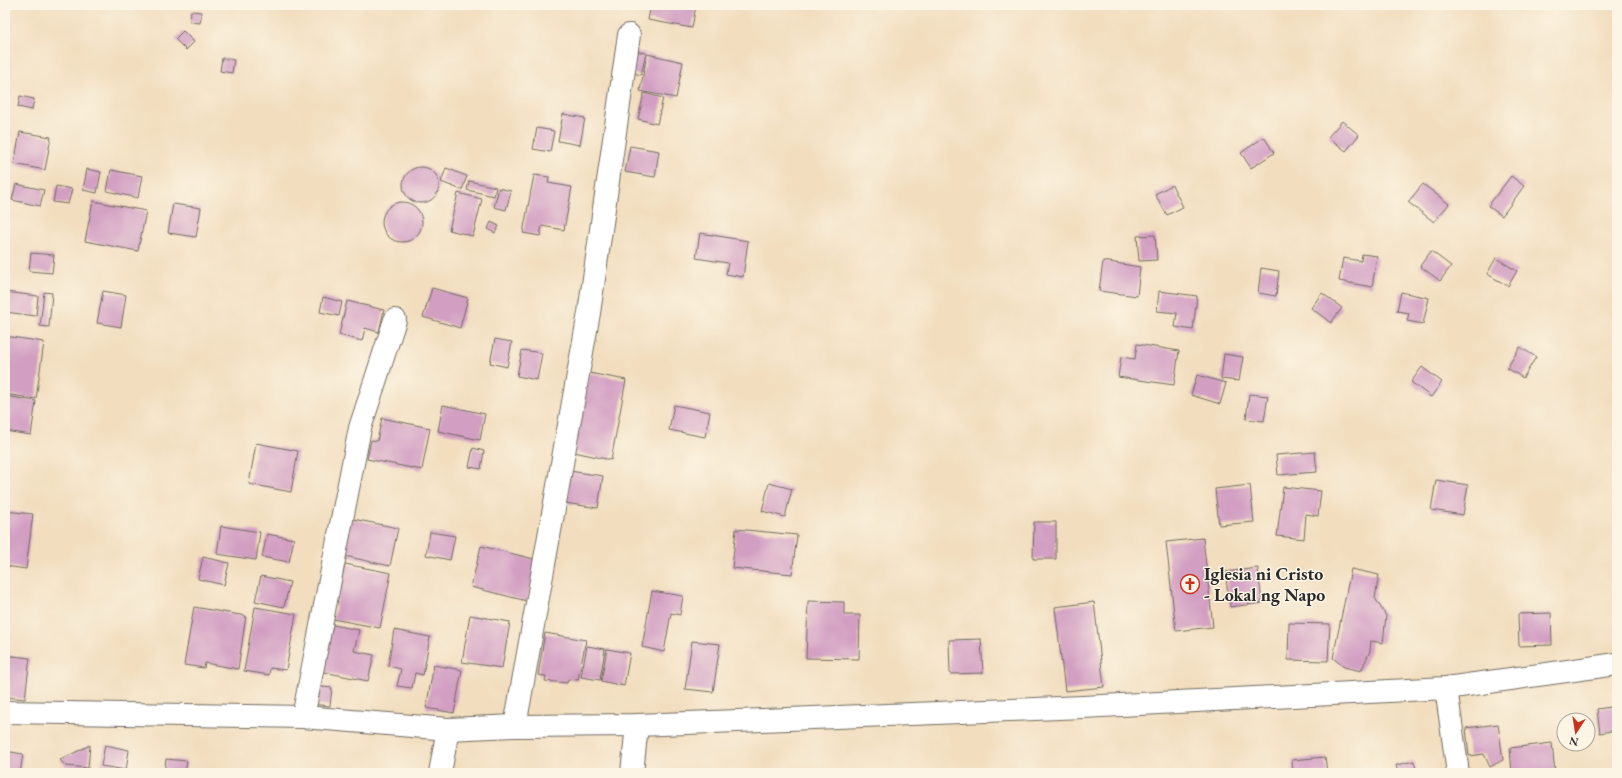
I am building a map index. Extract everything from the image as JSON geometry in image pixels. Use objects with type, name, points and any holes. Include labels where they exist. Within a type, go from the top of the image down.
[{"type":"main road","points":[[515,726],[589,313],[629,35]]},
{"type":"main road","points":[[303,717],[360,428],[395,320]]},
{"type":"main road","points":[[5,712],[303,717],[448,729],[515,726],[637,725],[1083,707],[1446,688],[1617,664]]},
{"type":"main road","points":[[1446,688],[1458,773]]},
{"type":"main road","points":[[632,773],[637,725]]},
{"type":"main road","points":[[440,773],[448,729]]},
{"type":"building","points":[[651,5],[696,5],[692,28],[648,20]]},
{"type":"building","points":[[191,11],[202,12],[200,23],[190,22]]},
{"type":"building","points":[[183,31],[194,42],[186,50],[175,39]]},
{"type":"building","points":[[635,51],[646,53],[641,75],[630,72]]},
{"type":"building","points":[[647,54],[683,62],[676,98],[640,91]]},
{"type":"building","points":[[222,58],[234,60],[232,73],[220,71]]},
{"type":"building","points":[[644,93],[663,98],[657,124],[638,119]]},
{"type":"building","points":[[20,96],[34,99],[32,110],[18,107]]},
{"type":"building","points":[[5,114],[8,115],[7,129],[5,129]]},
{"type":"building","points":[[563,114],[585,118],[580,145],[558,141]]},
{"type":"building","points":[[1342,121],[1359,135],[1346,151],[1328,137]]},
{"type":"building","points":[[537,128],[554,131],[550,152],[533,149]]},
{"type":"building","points":[[20,132],[51,137],[45,170],[14,164]]},
{"type":"building","points":[[1264,137],[1274,153],[1251,168],[1241,153]]},
{"type":"building","points":[[630,146],[659,151],[655,177],[625,172]]},
{"type":"building","points":[[425,167],[434,172],[438,178],[438,192],[434,198],[425,203],[417,203],[408,198],[404,192],[403,181],[408,172],[414,168]]},
{"type":"building","points":[[446,168],[467,176],[462,190],[441,182]]},
{"type":"building","points":[[87,169],[101,172],[97,193],[83,190]]},
{"type":"building","points":[[111,170],[142,176],[138,198],[107,191]]},
{"type":"building","points":[[534,175],[549,177],[548,183],[572,187],[564,230],[542,226],[540,236],[523,233]]},
{"type":"building","points":[[1511,176],[1524,186],[1502,216],[1488,206]]},
{"type":"building","points":[[469,181],[496,187],[494,196],[467,190]]},
{"type":"building","points":[[16,184],[44,190],[40,206],[12,200]]},
{"type":"building","points":[[1423,184],[1449,204],[1434,222],[1408,202]]},
{"type":"building","points":[[1172,185],[1183,207],[1167,215],[1155,194]]},
{"type":"building","points":[[56,186],[72,189],[68,204],[53,202]]},
{"type":"building","points":[[499,188],[511,191],[506,210],[494,207]]},
{"type":"building","points":[[458,193],[482,199],[473,236],[449,230]]},
{"type":"building","points":[[93,201],[146,211],[138,251],[85,241]]},
{"type":"building","points":[[402,202],[410,204],[416,208],[420,214],[422,222],[420,230],[416,236],[410,240],[402,242],[394,240],[388,236],[384,230],[382,222],[384,214],[388,208],[394,204]]},
{"type":"building","points":[[173,204],[201,208],[196,237],[168,233]]},
{"type":"building","points":[[491,222],[499,226],[495,233],[488,229]]},
{"type":"building","points":[[700,233],[748,241],[743,277],[726,274],[728,263],[696,258]]},
{"type":"building","points":[[1155,235],[1157,260],[1139,261],[1137,236]]},
{"type":"building","points":[[1431,251],[1451,266],[1440,281],[1420,266]]},
{"type":"building","points":[[31,253],[54,255],[52,273],[29,271]]},
{"type":"building","points":[[1362,254],[1377,256],[1372,287],[1339,281],[1343,258],[1361,261]]},
{"type":"building","points":[[1496,258],[1517,271],[1508,286],[1487,274]]},
{"type":"building","points":[[1103,261],[1140,267],[1137,296],[1099,291]]},
{"type":"building","points":[[1261,268],[1279,271],[1276,296],[1258,293]]},
{"type":"building","points":[[432,288],[468,298],[460,328],[423,317]]},
{"type":"building","points":[[103,291],[126,295],[121,327],[97,323]]},
{"type":"building","points":[[1159,291],[1197,296],[1193,330],[1175,327],[1177,313],[1157,311]]},
{"type":"building","points":[[5,292],[38,296],[36,316],[5,312]]},
{"type":"building","points":[[44,292],[52,293],[49,327],[40,326]]},
{"type":"building","points":[[1401,292],[1429,298],[1423,324],[1407,321],[1409,313],[1397,311]]},
{"type":"building","points":[[1322,293],[1342,308],[1331,323],[1311,308]]},
{"type":"building","points":[[323,297],[342,302],[339,316],[320,312]]},
{"type":"building","points":[[347,301],[384,310],[379,332],[365,328],[362,341],[339,335]]},
{"type":"building","points":[[5,336],[44,342],[36,399],[5,394]]},
{"type":"building","points":[[495,339],[512,342],[507,367],[490,363]]},
{"type":"building","points":[[1137,344],[1179,351],[1174,385],[1118,377],[1121,357],[1135,359]]},
{"type":"building","points":[[1520,347],[1536,357],[1523,378],[1507,368]]},
{"type":"building","points":[[522,350],[542,353],[537,380],[517,376]]},
{"type":"building","points":[[1224,354],[1243,357],[1239,381],[1221,379]]},
{"type":"building","points":[[1422,367],[1442,382],[1431,397],[1411,382]]},
{"type":"building","points":[[589,373],[626,380],[611,460],[574,452]]},
{"type":"building","points":[[1197,375],[1226,383],[1220,404],[1191,395]]},
{"type":"building","points":[[1249,394],[1268,396],[1264,421],[1246,419]]},
{"type":"building","points":[[5,396],[36,401],[31,435],[5,431]]},
{"type":"building","points":[[443,405],[485,414],[480,440],[438,431]]},
{"type":"building","points":[[674,405],[710,412],[705,437],[669,430]]},
{"type":"building","points":[[382,418],[430,428],[422,470],[367,459],[371,440],[377,441]]},
{"type":"building","points":[[256,443],[298,451],[291,492],[249,484]]},
{"type":"building","points":[[473,448],[484,451],[481,469],[469,467]]},
{"type":"building","points":[[1315,452],[1317,472],[1278,475],[1276,455]]},
{"type":"building","points":[[563,470],[603,476],[598,508],[558,502]]},
{"type":"building","points":[[1436,480],[1468,485],[1463,515],[1431,510]]},
{"type":"building","points":[[769,483],[792,489],[785,517],[762,511]]},
{"type":"building","points":[[1250,485],[1254,522],[1219,525],[1215,489]]},
{"type":"building","points":[[1283,487],[1321,491],[1318,516],[1306,514],[1304,539],[1277,536]]},
{"type":"building","points":[[5,511],[33,514],[26,569],[5,566]]},
{"type":"building","points":[[348,518],[398,528],[390,566],[340,555]]},
{"type":"building","points":[[1034,522],[1056,522],[1056,559],[1033,559]]},
{"type":"building","points":[[221,526],[260,532],[256,560],[217,554]]},
{"type":"building","points":[[736,529],[797,535],[792,574],[732,568]]},
{"type":"building","points":[[430,532],[455,536],[450,560],[426,555]]},
{"type":"building","points":[[267,534],[294,539],[289,562],[262,557]]},
{"type":"building","name":"Iglesia ni Cristo - Lokal ng Napo","points":[[1203,538],[1213,627],[1176,631],[1166,542]]},
{"type":"building","points":[[481,546],[538,560],[527,601],[471,587]]},
{"type":"building","points":[[203,557],[229,563],[224,585],[198,579]]},
{"type":"building","points":[[345,564],[391,573],[380,628],[333,619]]},
{"type":"building","points":[[1258,568],[1262,603],[1230,607],[1225,572]]},
{"type":"building","points":[[1351,569],[1379,575],[1375,598],[1386,616],[1383,643],[1371,641],[1370,651],[1361,671],[1344,667],[1333,658]]},
{"type":"building","points":[[261,576],[290,582],[284,607],[255,601]]},
{"type":"building","points":[[652,591],[683,596],[680,615],[671,613],[664,652],[642,647]]},
{"type":"building","points":[[808,601],[844,602],[844,615],[860,615],[859,659],[806,658]]},
{"type":"building","points":[[1094,602],[1104,687],[1065,691],[1055,607]]},
{"type":"building","points":[[194,607],[246,616],[238,669],[205,663],[204,668],[184,665]]},
{"type":"building","points":[[255,607],[296,614],[286,670],[270,668],[269,675],[244,671]]},
{"type":"building","points":[[1551,613],[1552,645],[1519,646],[1518,614]]},
{"type":"building","points":[[470,615],[510,622],[502,668],[462,662]]},
{"type":"building","points":[[1289,623],[1330,624],[1328,661],[1288,660]]},
{"type":"building","points":[[328,624],[359,630],[354,651],[374,655],[368,681],[319,671]]},
{"type":"building","points":[[394,630],[430,637],[423,675],[415,673],[412,688],[397,686],[401,669],[388,666]]},
{"type":"building","points":[[545,633],[586,640],[578,680],[568,679],[567,683],[545,681],[546,676],[538,675]]},
{"type":"building","points":[[981,639],[983,673],[950,674],[949,640]]},
{"type":"building","points":[[692,641],[720,644],[713,692],[685,689]]},
{"type":"building","points":[[587,646],[605,649],[600,680],[581,677]]},
{"type":"building","points":[[607,649],[630,653],[624,686],[601,681]]},
{"type":"building","points":[[5,655],[30,658],[25,699],[5,697]]},
{"type":"building","points":[[434,665],[462,670],[454,713],[426,708]]},
{"type":"building","points":[[313,686],[332,688],[330,706],[311,704]]},
{"type":"building","points":[[1617,706],[1617,730],[1600,733],[1597,709]]},
{"type":"building","points":[[1498,724],[1503,760],[1490,767],[1484,754],[1469,756],[1466,728]]},
{"type":"building","points":[[1552,743],[1555,773],[1512,773],[1510,748]]},
{"type":"building","points":[[90,745],[88,768],[66,766],[60,760]]},
{"type":"building","points":[[105,745],[129,750],[126,770],[101,766]]},
{"type":"building","points":[[5,751],[23,754],[20,773],[5,773]]},
{"type":"building","points":[[1325,757],[1327,773],[1293,773],[1292,760]]},
{"type":"building","points":[[166,759],[187,761],[185,773],[164,773]]},
{"type":"building","points":[[1414,761],[1417,773],[1398,773],[1396,765]]},
{"type":"place","name":"Iglesia ni Cristo - Lokal ng Napo","points":[[1190,584]]}]
